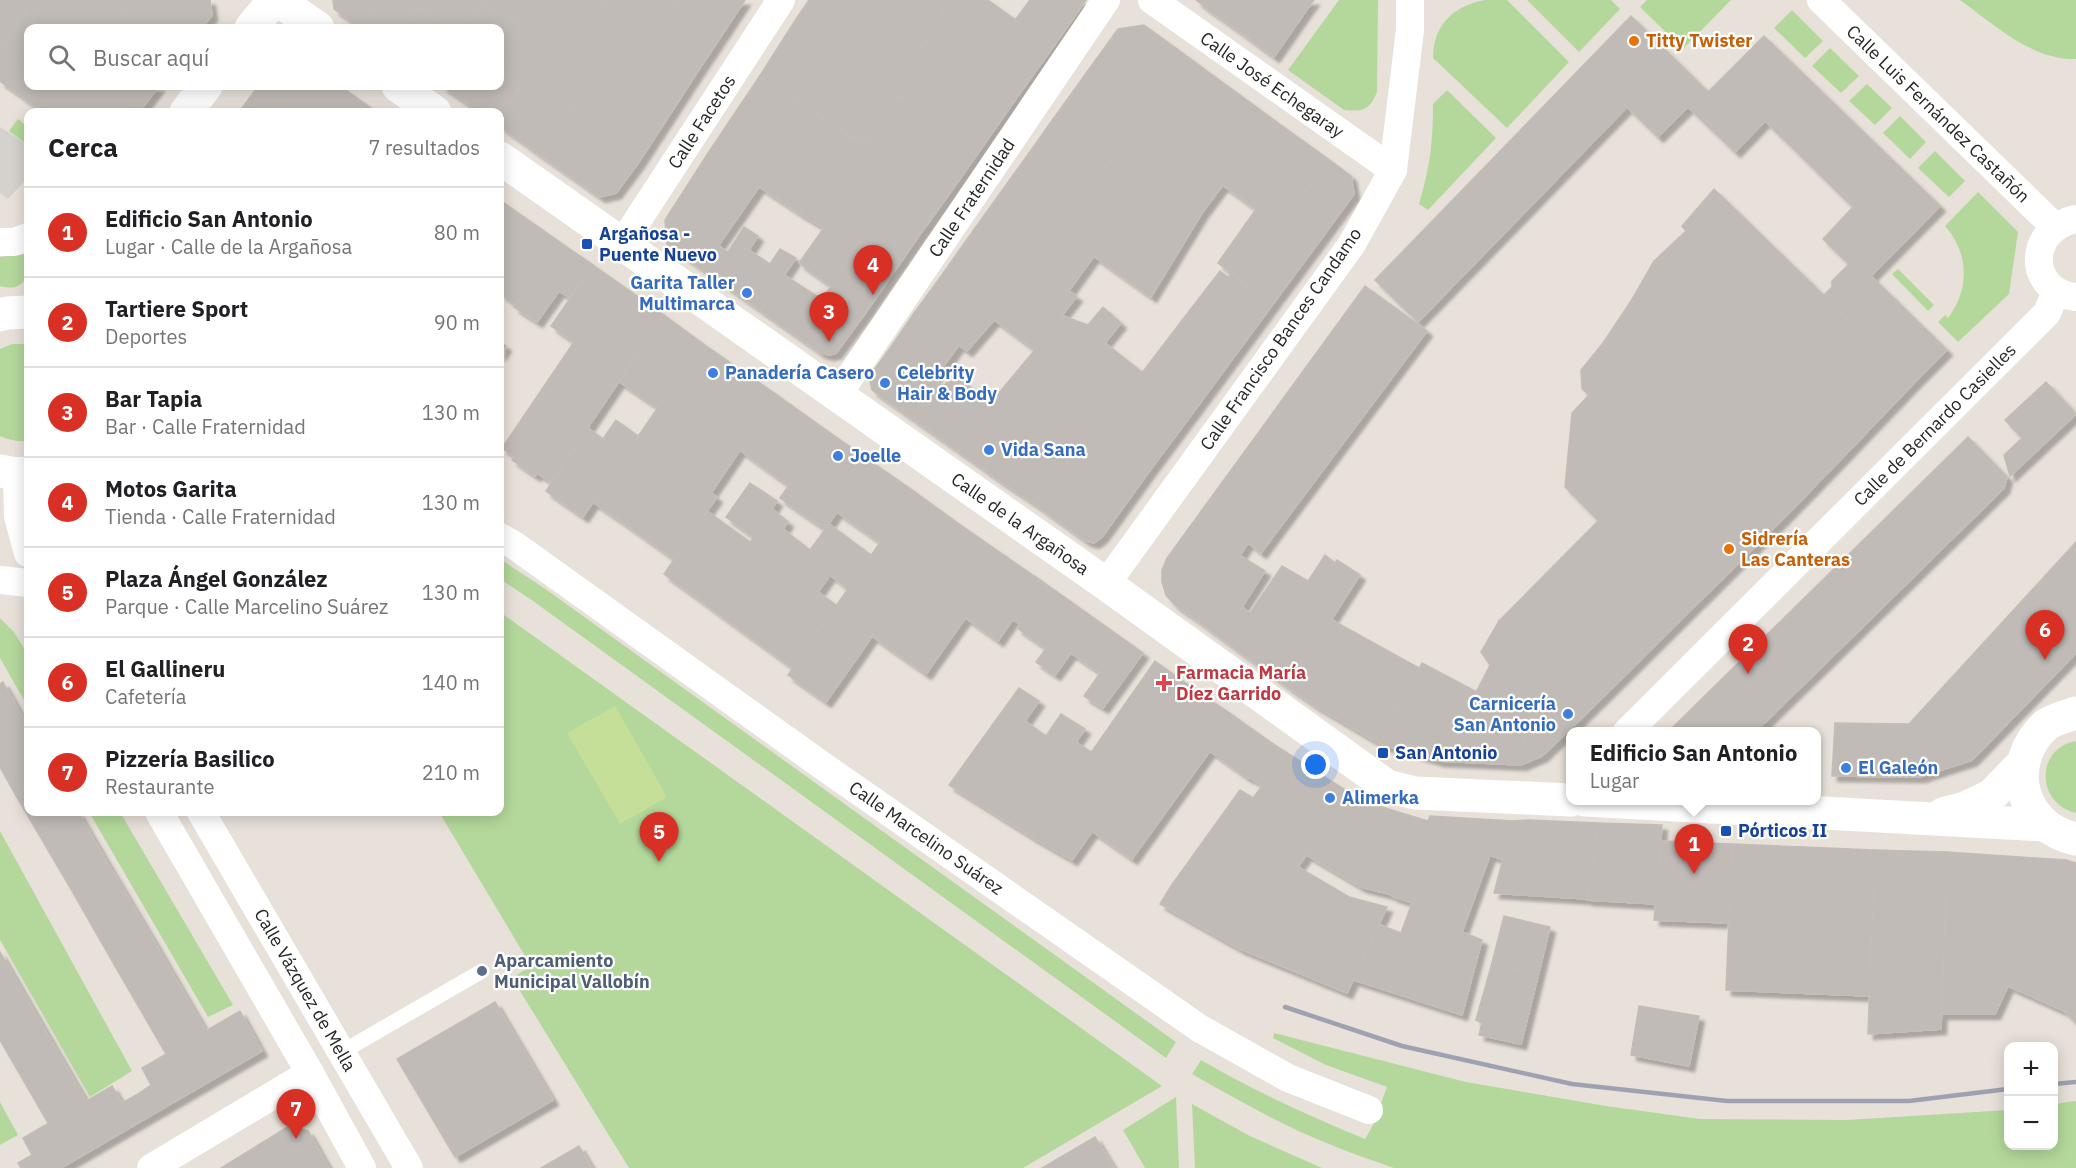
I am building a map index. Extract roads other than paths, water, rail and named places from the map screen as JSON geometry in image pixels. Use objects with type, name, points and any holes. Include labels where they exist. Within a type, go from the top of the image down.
[{"type":"main road","points":[[255,24],[276,0],[312,24]]},
{"type":"main road","points":[[189,108],[203,90]]},
{"type":"main road","points":[[404,90],[429,108]]},
{"type":"main road","name":"Calle de la Argañosa","points":[[504,161],[1106,584],[1387,786],[1414,793],[1566,797]]},
{"type":"main road","points":[[0,315],[24,312]]},
{"type":"main road","points":[[2062,718],[2032,740],[2023,763],[2022,786],[2027,802],[2044,825],[2063,836],[2076,839]]},
{"type":"main road","name":"Calle de la Argañosa","points":[[1930,818],[1965,808],[1992,795],[2023,763]]},
{"type":"main road","name":"Calle de la Argañosa","points":[[1708,805],[2044,825]]},
{"type":"street","name":"Calle Facetos","points":[[622,244],[781,0]]},
{"type":"street","name":"Calle Fraternidad","points":[[837,396],[1106,0]]},
{"type":"street","name":"Calle José Echegaray","points":[[1152,0],[1393,170]]},
{"type":"street","name":"Calle Francisco Bances Candamo","points":[[1106,584],[1352,244],[1393,170],[1410,30],[1410,0]]},
{"type":"street","name":"Calle Luis Fernández Castañón","points":[[1821,0],[1986,162],[2066,223]]},
{"type":"street","points":[[2066,223],[2046,235],[2039,259],[2044,277],[2066,294]]},
{"type":"street","points":[[0,242],[14,242],[24,238]]},
{"type":"street","name":"Calle de Bernardo Casielles","points":[[1632,727],[2066,294]]},
{"type":"street","points":[[15,473],[18,516],[24,538]]},
{"type":"street","name":"Calle Marcelino Suárez","points":[[504,539],[810,757],[1199,1028],[1288,1078],[1369,1110]]},
{"type":"street","points":[[0,580],[24,583]]},
{"type":"street","points":[[2062,718],[2076,696]]},
{"type":"street","name":"Calle Vázquez de Mella","points":[[161,816],[310,1073],[362,1168]]},
{"type":"street","name":"Calle Vázquez de Mella","points":[[203,816],[409,1168]]},
{"type":"street","points":[[151,1168],[310,1073]]},
{"type":"lane","points":[[342,1052],[482,971]]},
{"type":"railway","points":[[1285,1007],[1402,1046],[1572,1084],[1727,1101],[1909,1101],[2004,1089]]},
{"type":"railway","points":[[2058,1084],[2076,1082]]},
{"type":"place","name":"Titty Twister","points":[[1634,41]]},
{"type":"place","name":"Argañosa - Puente Nuevo","points":[[587,244]]},
{"type":"place","name":"Garita Taller Multimarca","points":[[747,293]]},
{"type":"place","name":"Motos Garita","points":[[873,295]]},
{"type":"place","name":"Bar Tapia","points":[[829,342]]},
{"type":"place","name":"Panadería Casero","points":[[713,373]]},
{"type":"place","name":"Celebrity Hair & Body","points":[[885,383]]},
{"type":"place","name":"Vida Sana","points":[[989,450]]},
{"type":"place","name":"Joelle","points":[[838,456]]},
{"type":"place","name":"Sidrería Las Canteras","points":[[1729,549]]},
{"type":"place","name":"El Gallineru","points":[[2045,660]]},
{"type":"place","name":"Tartiere Sport","points":[[1748,674]]},
{"type":"place","name":"Farmacia María Díez Garrido","points":[[1164,683]]},
{"type":"place","name":"Carnicería San Antonio","points":[[1568,714]]},
{"type":"place","name":"San Antonio","points":[[1383,753]]},
{"type":"place","name":"El Galeón","points":[[1846,768]]},
{"type":"place","name":"Alimerka","points":[[1330,798]]},
{"type":"place","name":"Pórticos II","points":[[1726,831]]},
{"type":"place","name":"Plaza Ángel González","points":[[659,862]]},
{"type":"place","name":"Edificio San Antonio","points":[[1694,874]]},
{"type":"place","name":"Aparcamiento Municipal Vallobín","points":[[482,971]]},
{"type":"place","name":"Pizzería Basilico","points":[[296,1139]]}]
